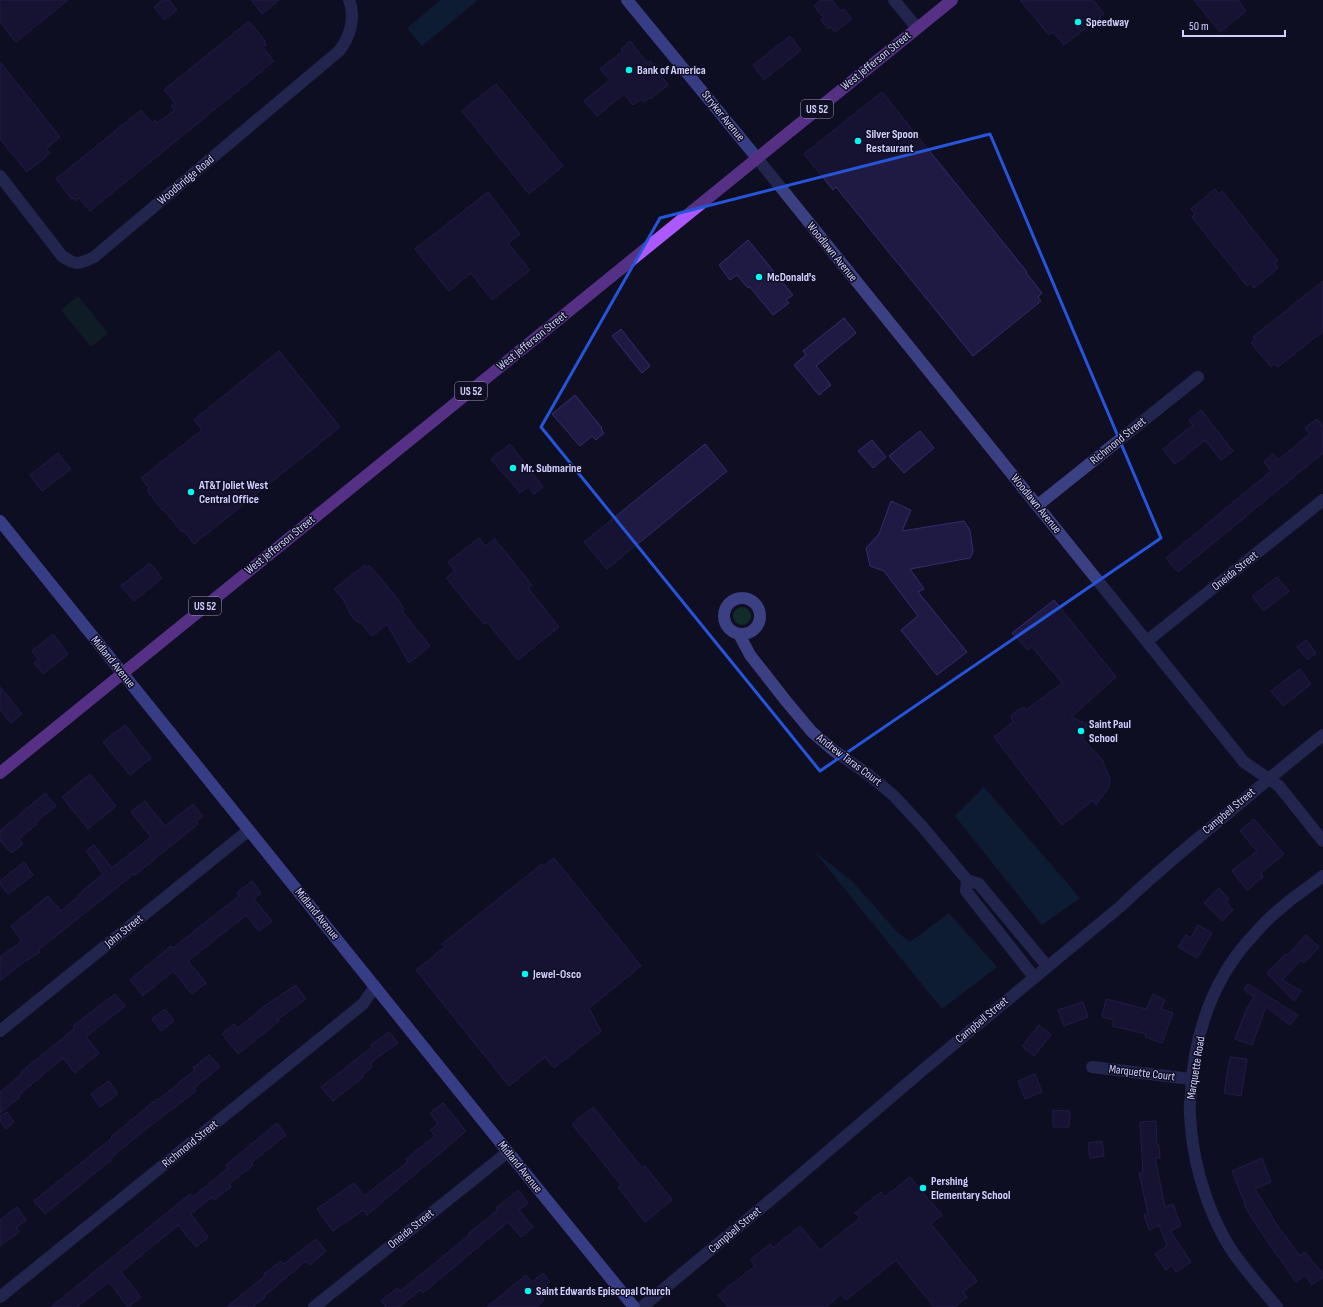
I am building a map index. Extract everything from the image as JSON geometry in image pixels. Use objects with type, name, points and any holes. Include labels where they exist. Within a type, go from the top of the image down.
[{"type":"main road","name":"Stryker Avenue","points":[[627,0],[757,158]]},
{"type":"main road","name":"West Jefferson Street","points":[[0,773],[952,0]]},
{"type":"main road","name":"Midland Avenue","points":[[0,521],[634,1307]]},
{"type":"street","name":"Woodbridge Road","points":[[0,176],[62,256],[71,262],[82,263],[94,257],[339,51],[346,42],[351,24],[353,12],[349,0]]},
{"type":"street","points":[[894,0],[917,28]]},
{"type":"street","name":"Woodlawn Avenue","points":[[757,158],[1244,762],[1279,786],[1323,841]]},
{"type":"street","name":"Richmond Street","points":[[1038,505],[1198,377]]},
{"type":"street","name":"Oneida Street","points":[[1147,641],[1323,500]]},
{"type":"street","name":"Andrew Taras Court","points":[[739,634],[750,655],[812,732],[833,750],[869,775],[894,796],[967,880],[979,884],[1047,966]]},
{"type":"street","name":"Campbell Street","points":[[642,1307],[1047,966],[1112,914],[1152,876],[1323,735]]},
{"type":"street","name":"John Street","points":[[0,1031],[249,830]]},
{"type":"street","name":"Marquette Road","points":[[1276,1307],[1246,1270],[1221,1232],[1205,1194],[1194,1153],[1189,1115],[1191,1079],[1197,1047],[1206,1013],[1222,977],[1247,942],[1279,909],[1323,876]]},
{"type":"street","name":"Andrew Taras Court","points":[[967,880],[966,891],[1034,977]]},
{"type":"street","name":"Richmond Street","points":[[0,1297],[363,1004],[375,986]]},
{"type":"street","name":"Marquette Court","points":[[1092,1067],[1191,1079]]},
{"type":"street","name":"Oneida Street","points":[[314,1307],[508,1152]]},
{"type":"highlighted area","points":[[990,134],[1161,538],[820,771],[541,427],[660,218]]},
{"type":"green space","points":[[78,296],[108,333],[91,347],[61,310]]},
{"type":"green space","points":[[742,607],[748,610],[751,616],[748,622],[742,625],[736,622],[733,616],[736,610]]},
{"type":"water","points":[[441,0],[478,0],[422,46],[407,28]]},
{"type":"water","points":[[984,787],[1080,898],[1042,925],[955,816]]},
{"type":"water","points":[[814,851],[853,882],[897,932],[910,942],[949,913],[997,967],[942,1009]]},
{"type":"building","points":[[0,0],[68,0],[16,42],[0,22]]},
{"type":"building","points":[[163,0],[169,0],[177,10],[164,20],[154,7]]},
{"type":"building","points":[[251,0],[279,0],[262,14]]},
{"type":"building","points":[[821,0],[832,0],[841,11],[844,9],[852,19],[835,32],[831,27],[828,29],[821,20],[824,18],[814,6]]},
{"type":"building","points":[[1020,0],[1093,0],[1104,14],[1064,45],[1053,32],[1049,35]]},
{"type":"building","points":[[1194,0],[1238,0],[1246,11],[1220,32]]},
{"type":"building","points":[[249,21],[265,41],[264,42],[266,45],[263,48],[274,61],[90,211],[79,198],[76,201],[73,198],[72,199],[56,179],[141,110],[152,123],[155,120],[157,123],[175,110],[171,106],[175,103],[164,90]]},
{"type":"building","points":[[790,36],[801,50],[764,80],[753,65]]},
{"type":"building","name":"Bank of America","points":[[630,41],[647,63],[650,61],[668,85],[650,99],[649,98],[643,102],[641,99],[633,105],[624,94],[597,116],[584,101],[610,80],[600,69],[623,51],[621,49]]},
{"type":"building","points":[[0,62],[60,137],[46,149],[50,153],[27,172],[0,139]]},
{"type":"building","points":[[496,84],[563,166],[529,194],[462,111]]},
{"type":"building","points":[[882,92],[1027,272],[1026,273],[1042,293],[1038,297],[1041,301],[973,356],[836,187],[833,190],[804,154]]},
{"type":"building","points":[[1215,189],[1219,194],[1222,191],[1278,261],[1275,263],[1278,268],[1254,288],[1250,283],[1247,286],[1192,217],[1195,214],[1191,209]]},
{"type":"building","points":[[488,192],[520,234],[508,243],[530,270],[492,300],[471,273],[449,291],[415,249]]},
{"type":"building","name":"McDonald's","points":[[748,240],[793,295],[786,300],[789,303],[773,315],[749,286],[748,288],[737,275],[730,280],[719,265]]},
{"type":"building","points":[[1323,281],[1323,331],[1278,367],[1275,364],[1271,367],[1251,343],[1255,339],[1253,337]]},
{"type":"building","points":[[844,318],[856,333],[816,366],[831,385],[819,395],[794,365],[806,355],[803,351]]},
{"type":"building","points":[[621,329],[650,366],[642,373],[612,336]]},
{"type":"building","points":[[279,351],[340,427],[194,544],[184,531],[182,532],[163,509],[162,510],[147,490],[149,488],[141,478],[202,430],[194,420]]},
{"type":"building","points":[[575,395],[602,428],[601,429],[604,433],[596,440],[592,436],[580,446],[552,414]]},
{"type":"building","points":[[1201,410],[1233,451],[1221,460],[1205,440],[1175,464],[1163,449],[1193,425],[1189,420]]},
{"type":"building","points":[[1317,419],[1323,427],[1323,453],[1178,572],[1166,558],[1271,471],[1264,462],[1273,454],[1278,460],[1310,434],[1305,428]]},
{"type":"building","points":[[920,431],[934,448],[904,473],[889,456]]},
{"type":"building","points":[[872,440],[886,457],[873,468],[858,451]]},
{"type":"building","name":"Mr. Submarine","points":[[510,444],[543,487],[534,494],[528,487],[520,493],[491,459]]},
{"type":"building","points":[[705,444],[727,471],[607,569],[584,542]]},
{"type":"building","points":[[58,453],[71,469],[42,491],[30,475]]},
{"type":"building","points":[[891,501],[911,510],[902,531],[964,521],[970,530],[973,552],[970,558],[910,569],[924,589],[918,592],[967,652],[937,675],[901,630],[918,616],[884,571],[870,566],[866,548],[879,534]]},
{"type":"building","points":[[479,538],[485,546],[495,539],[532,585],[528,588],[559,627],[518,660],[487,622],[484,624],[446,578],[455,571],[448,562]]},
{"type":"building","points":[[150,563],[162,578],[134,601],[121,586]]},
{"type":"building","points":[[365,565],[366,568],[369,565],[399,601],[404,609],[402,611],[430,646],[409,663],[387,624],[372,636],[362,624],[355,620],[343,599],[334,589]]},
{"type":"building","points":[[1277,577],[1289,591],[1264,611],[1252,596]]},
{"type":"building","points":[[1054,600],[1116,677],[1071,717],[1087,724],[1083,739],[1103,761],[1110,780],[1109,787],[1096,805],[1093,800],[1062,825],[994,737],[1013,722],[1011,716],[1015,712],[1024,707],[1026,710],[1062,683],[1032,647],[1028,650],[1012,633]]},
{"type":"building","points":[[53,634],[68,654],[43,674],[34,663],[39,660],[32,651]]},
{"type":"building","points":[[1306,640],[1316,653],[1308,660],[1297,647]]},
{"type":"building","points":[[1300,669],[1311,684],[1283,706],[1271,691]]},
{"type":"building","points":[[0,687],[22,714],[11,723],[0,709]]},
{"type":"building","points":[[125,725],[151,758],[130,775],[103,742]]},
{"type":"building","points":[[90,774],[116,806],[88,829],[62,797]]},
{"type":"building","points":[[45,793],[56,806],[36,822],[37,824],[19,839],[23,844],[11,853],[0,840],[0,831]]},
{"type":"building","points":[[145,801],[165,826],[193,804],[203,816],[196,822],[198,824],[38,950],[40,952],[26,960],[0,981],[0,957],[22,941],[11,926],[48,896],[61,911],[103,874],[86,851],[94,845],[112,868],[151,837],[131,812]]},
{"type":"building","points":[[1254,819],[1284,854],[1261,873],[1263,877],[1247,890],[1232,871],[1257,851],[1240,831]]},
{"type":"building","name":"Jewel-Osco","points":[[554,858],[641,966],[589,1008],[601,1031],[554,1068],[545,1057],[509,1086],[416,970],[445,947],[442,944],[542,864],[544,866]]},
{"type":"building","points":[[24,862],[33,875],[8,894],[0,884],[0,881]]},
{"type":"building","points":[[252,881],[261,893],[254,899],[272,921],[259,931],[246,915],[188,961],[206,983],[192,994],[173,971],[143,996],[130,980],[171,946],[173,948],[239,896],[237,893]]},
{"type":"building","points":[[1219,888],[1229,899],[1226,902],[1233,910],[1222,921],[1204,903]]},
{"type":"building","points":[[1198,925],[1212,933],[1197,958],[1178,947],[1186,935],[1191,938]]},
{"type":"building","points":[[1306,935],[1319,947],[1304,963],[1301,960],[1282,980],[1301,991],[1294,1001],[1267,973],[1286,954],[1287,956]]},
{"type":"building","points":[[1248,984],[1298,1015],[1290,1025],[1266,1007],[1252,1045],[1235,1039],[1247,1008],[1254,997],[1244,990]]},
{"type":"building","points":[[296,985],[306,999],[278,1019],[279,1021],[238,1054],[222,1034],[234,1024],[238,1028],[266,1005]]},
{"type":"building","points":[[115,994],[125,1006],[86,1037],[99,1053],[75,1073],[63,1058],[0,1113],[0,1092],[22,1074],[21,1072],[75,1028],[73,1026]]},
{"type":"building","points":[[1153,994],[1165,1000],[1161,1009],[1173,1013],[1162,1043],[1145,1037],[1146,1034],[1112,1026],[1114,1020],[1102,1017],[1106,999],[1146,1009]]},
{"type":"building","points":[[1083,1002],[1088,1017],[1064,1026],[1058,1010]]},
{"type":"building","points":[[165,1009],[174,1021],[161,1031],[152,1019]]},
{"type":"building","points":[[1039,1025],[1051,1035],[1034,1056],[1022,1046]]},
{"type":"building","points":[[389,1032],[398,1043],[370,1063],[372,1067],[362,1075],[363,1077],[333,1101],[321,1087],[372,1047],[371,1045]]},
{"type":"building","points":[[209,1055],[220,1067],[194,1088],[196,1091],[137,1136],[110,1159],[111,1160],[45,1214],[34,1201],[112,1138],[111,1137],[141,1112],[195,1070],[193,1068]]},
{"type":"building","points":[[1230,1057],[1247,1059],[1241,1096],[1224,1093]]},
{"type":"building","points":[[1035,1074],[1042,1092],[1025,1099],[1018,1081]]},
{"type":"building","points":[[109,1081],[118,1094],[100,1107],[91,1094]]},
{"type":"building","points":[[443,1103],[466,1131],[367,1215],[363,1210],[333,1231],[317,1209],[354,1183],[364,1196],[408,1162],[406,1159],[435,1136],[430,1130],[438,1124],[430,1113]]},
{"type":"building","points":[[593,1107],[642,1168],[645,1166],[672,1200],[645,1222],[618,1187],[621,1185],[572,1124]]},
{"type":"building","points":[[1053,1110],[1070,1111],[1069,1127],[1053,1127]]},
{"type":"building","points":[[7,1112],[14,1122],[6,1129],[0,1120],[0,1116]]},
{"type":"building","points":[[1156,1121],[1157,1145],[1159,1145],[1160,1158],[1155,1158],[1165,1207],[1173,1204],[1181,1226],[1170,1231],[1191,1262],[1176,1272],[1172,1265],[1166,1270],[1155,1254],[1167,1246],[1159,1225],[1149,1230],[1144,1215],[1148,1214],[1139,1173],[1143,1173],[1140,1122]]},
{"type":"building","points":[[277,1123],[286,1135],[251,1163],[253,1165],[229,1184],[231,1187],[214,1200],[212,1197],[191,1214],[208,1237],[196,1247],[178,1225],[121,1272],[141,1297],[128,1307],[109,1282],[77,1307],[51,1307],[190,1194],[193,1197],[228,1168],[226,1165]]},
{"type":"building","points":[[1102,1141],[1104,1156],[1090,1158],[1088,1143]]},
{"type":"building","points":[[1262,1158],[1271,1182],[1255,1189],[1279,1228],[1300,1256],[1305,1252],[1323,1274],[1323,1277],[1312,1285],[1305,1275],[1296,1282],[1244,1205],[1245,1204],[1232,1171]]},
{"type":"building","points":[[910,1177],[942,1215],[931,1224],[977,1281],[963,1292],[967,1297],[955,1307],[934,1307],[896,1260],[846,1300],[841,1294],[826,1307],[728,1307],[718,1295],[755,1266],[750,1260],[770,1244],[773,1248],[800,1226],[820,1250],[860,1218],[855,1213],[881,1192],[885,1197]]},
{"type":"building","points":[[518,1190],[528,1203],[519,1210],[533,1227],[521,1237],[508,1222],[423,1293],[420,1290],[399,1307],[386,1307],[381,1301],[397,1288],[400,1291],[429,1268],[498,1210],[496,1208]]},
{"type":"building","points":[[17,1207],[26,1220],[16,1228],[19,1232],[0,1246],[0,1220]]},
{"type":"building","points":[[316,1239],[326,1251],[310,1265],[306,1261],[253,1307],[227,1307],[281,1261],[284,1264]]},
{"type":"building","name":"Saint Edwards Episcopal Church","points":[[543,1273],[550,1282],[538,1292],[544,1300],[536,1307],[487,1307],[526,1275],[532,1282]]},
{"type":"place","name":"Speedway","points":[[1078,22]]},
{"type":"place","name":"Bank of America","points":[[629,70]]},
{"type":"place","name":"Silver Spoon Restaurant","points":[[858,141]]},
{"type":"place","name":"McDonald's","points":[[759,277]]},
{"type":"place","name":"Mr. Submarine","points":[[513,468]]},
{"type":"place","name":"AT&T Joliet West Central Office","points":[[191,492]]},
{"type":"place","name":"Saint Paul School","points":[[1081,731]]},
{"type":"place","name":"Jewel-Osco","points":[[525,974]]},
{"type":"place","name":"Pershing Elementary School","points":[[923,1188]]},
{"type":"place","name":"Saint Edwards Episcopal Church","points":[[528,1291]]}]
